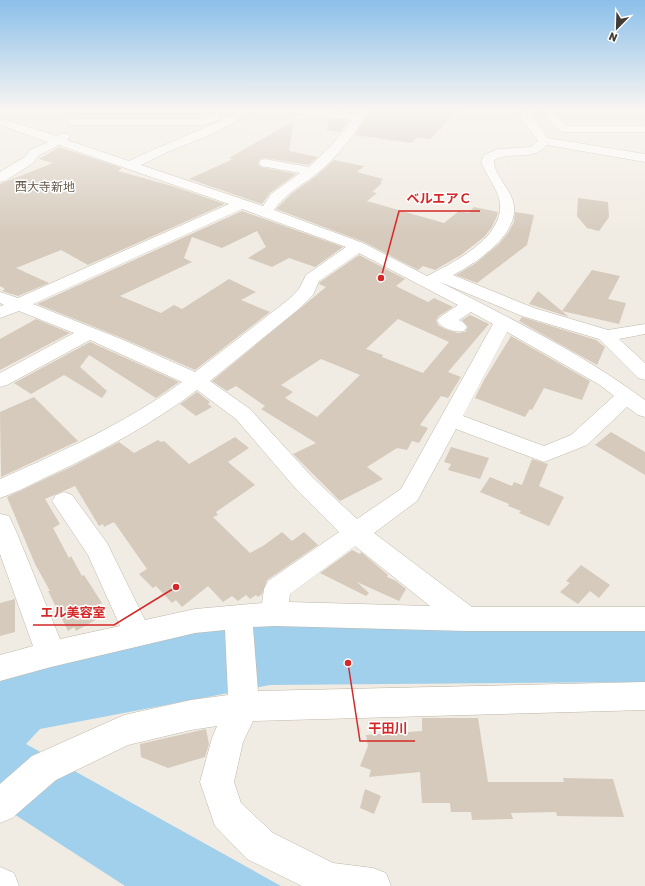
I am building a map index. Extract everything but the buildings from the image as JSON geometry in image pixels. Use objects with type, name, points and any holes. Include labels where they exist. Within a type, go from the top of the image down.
[{"type":"street","points":[[0,178],[29,160],[34,153],[37,151]]},
{"type":"street","points":[[89,151],[266,212],[358,246],[434,279],[528,312],[607,336],[645,329]]},
{"type":"street","points":[[131,165],[159,151]]},
{"type":"street","points":[[266,212],[276,196],[311,171],[332,151]]},
{"type":"street","points":[[434,279],[478,254],[496,236],[505,219],[507,204],[489,168],[487,162],[488,158],[498,153],[525,151]]},
{"type":"street","points":[[635,151],[645,158]]},
{"type":"street","points":[[265,163],[311,171]]},
{"type":"street","points":[[0,313],[241,204]]},
{"type":"street","points":[[0,489],[85,449],[148,414],[197,381],[294,304],[307,291],[312,278],[358,246]]},
{"type":"street","points":[[434,279],[470,305],[607,381],[645,410]]},
{"type":"street","points":[[0,297],[89,333],[197,381],[243,414],[305,484],[356,533],[467,619]]},
{"type":"street","points":[[458,327],[446,321],[470,305]]},
{"type":"street","points":[[274,614],[277,589],[409,495],[502,322]]},
{"type":"street","points":[[0,381],[89,333]]},
{"type":"street","points":[[607,336],[607,338],[645,374]]},
{"type":"street","points":[[450,419],[544,454],[579,440],[626,396]]},
{"type":"street","points":[[64,502],[98,550],[138,634]]},
{"type":"street","points":[[1,529],[51,654]]},
{"type":"street","points":[[0,668],[51,654],[195,621],[238,622],[274,614],[467,619],[645,619]]},
{"type":"street","points":[[238,622],[244,704],[228,738],[217,782],[227,814],[260,846],[331,880],[373,886]]},
{"type":"street","points":[[0,806],[44,768],[124,730],[244,704],[259,706],[645,696]]},
{"type":"water","points":[[222,624],[645,627],[645,682],[270,685],[40,729],[26,744],[281,886],[125,886],[0,805],[0,678]]},
{"type":"place","name":"ベルエアＣ","points":[[381,278]]},
{"type":"place","name":"エル美容室","points":[[176,587]]},
{"type":"place","name":"干田川","points":[[348,663]]},
{"type":"district","name":"西大寺新地","points":[[45,187]]}]
